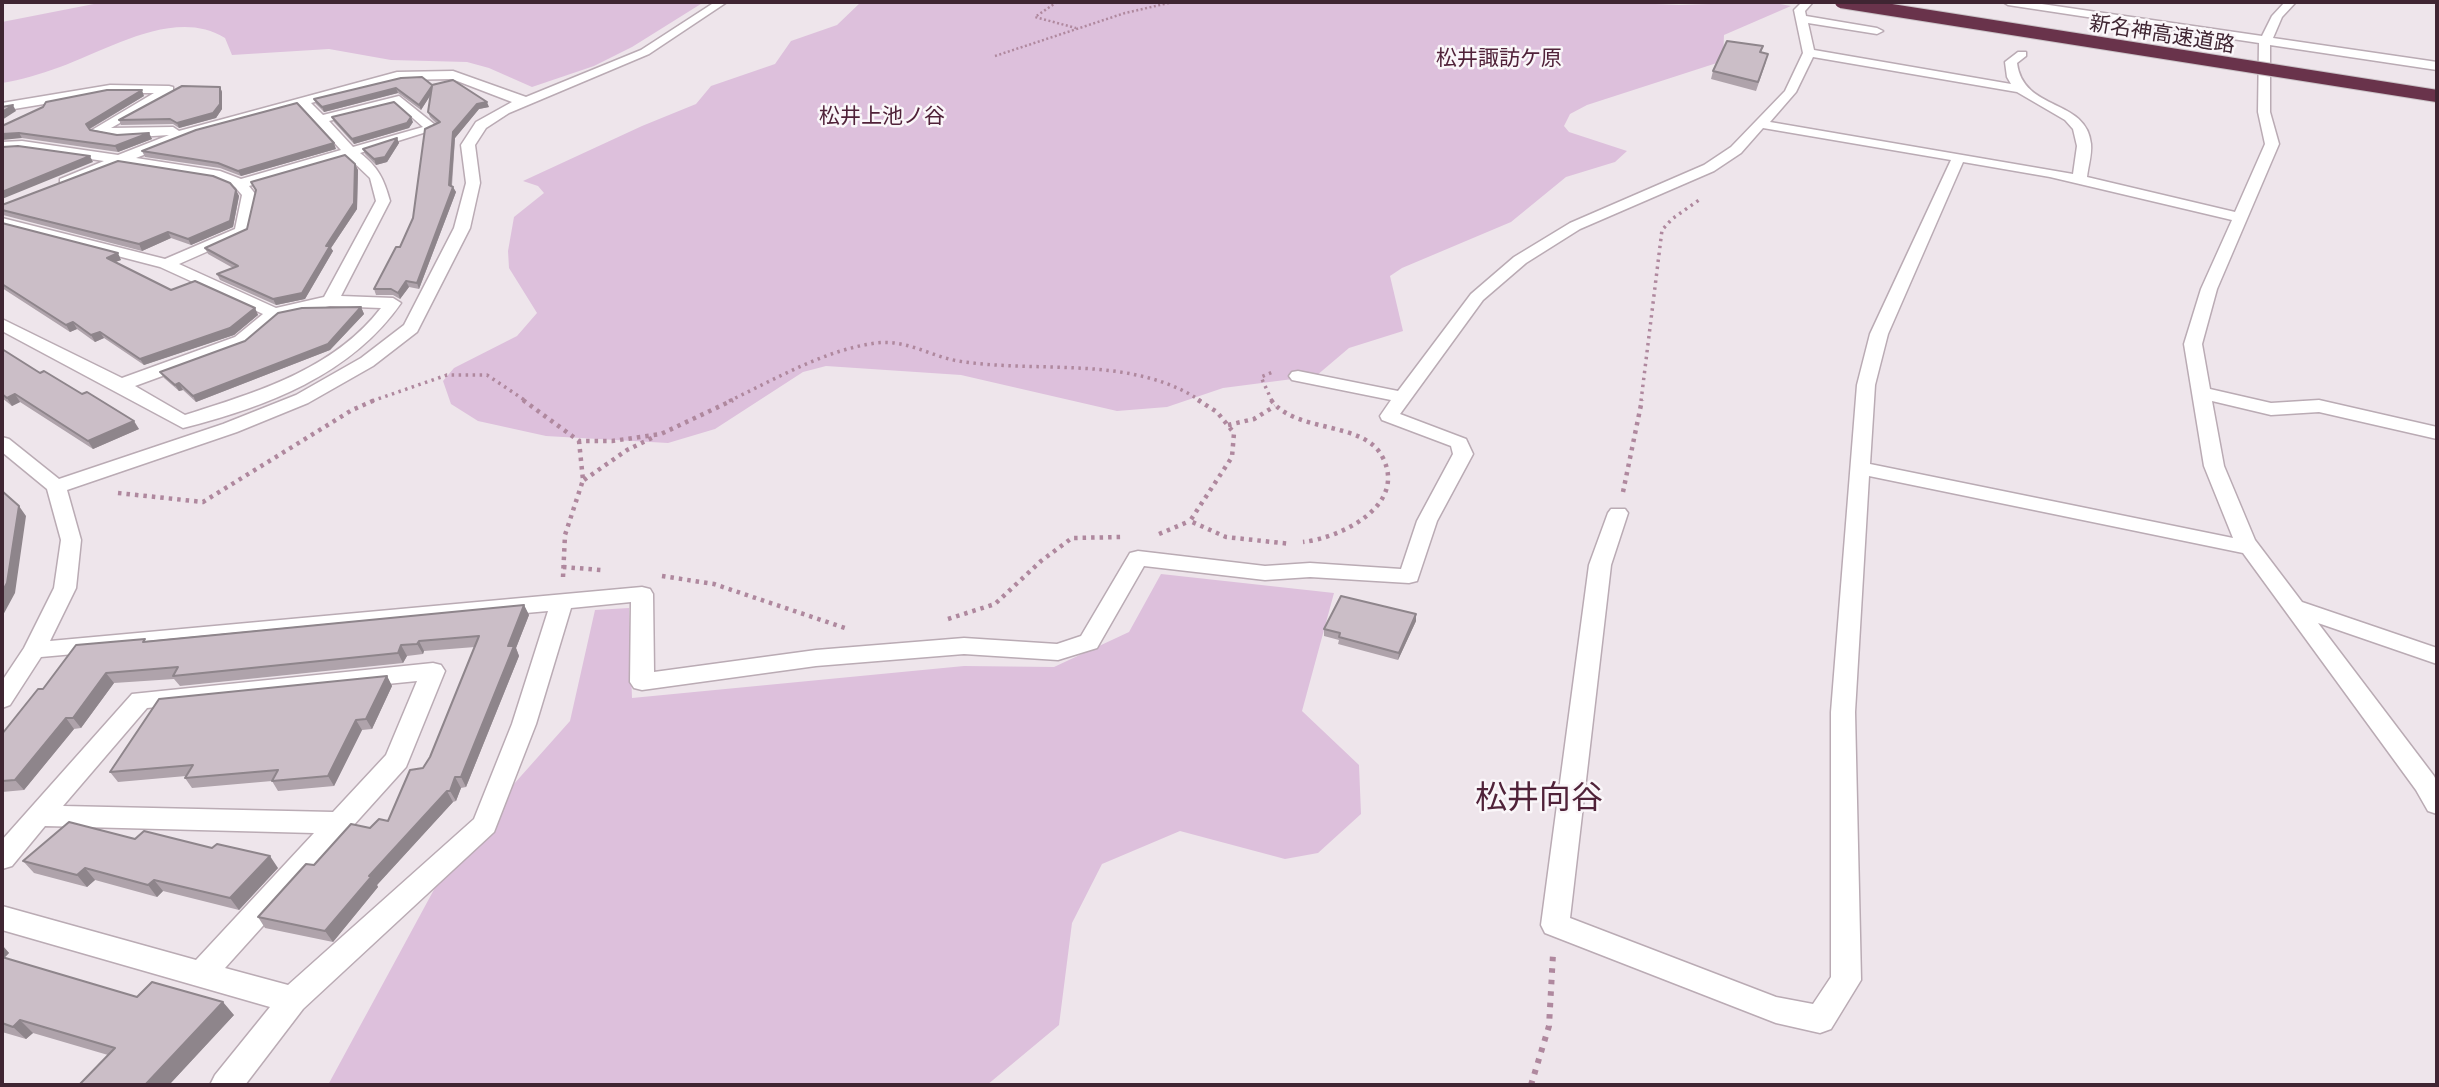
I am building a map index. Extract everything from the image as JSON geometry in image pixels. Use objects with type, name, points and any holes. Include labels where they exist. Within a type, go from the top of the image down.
[{"type":"highway","name":"新名神高速道路","points":[[1840,2],[2437,96]]},
{"type":"highway","name":"新名神高速道路","points":[[1903,2],[2437,83]]},
{"type":"street","points":[[34,650],[642,594],[642,682],[816,658],[964,646],[1058,652],[1089,642],[1138,558],[1265,573],[1310,570],[1409,576],[1427,521],[1463,454],[1459,443],[1389,416],[1477,297],[1520,260],[1576,226],[1709,168],[1736,150],[1790,92],[1809,53],[1799,10],[1808,2]]},
{"type":"street","points":[[2008,2],[2437,66]]},
{"type":"street","points":[[2291,2],[2277,16],[2266,42],[2264,112],[2272,144],[2208,289],[2193,344],[2214,466],[2250,548],[2425,783],[2437,804]]},
{"type":"street","points":[[55,487],[230,428],[302,399],[367,362],[411,328],[463,228],[473,183],[468,145],[481,125],[520,102],[545,97],[642,63],[677,44],[726,5]]},
{"type":"street","points":[[1802,19],[1877,31]]},
{"type":"street","points":[[1809,53],[2019,89],[2071,118],[2084,140],[2079,180]]},
{"type":"street","points":[[2019,89],[2010,75],[2011,62],[2022,54]]},
{"type":"street","points":[[49,188],[193,130],[397,76],[453,75],[520,102]]},
{"type":"street","points":[[2,107],[110,89],[169,90],[99,130],[121,134],[193,130]]},
{"type":"street","points":[[12,121],[65,95]]},
{"type":"street","points":[[240,184],[432,128],[399,100],[322,119]]},
{"type":"street","points":[[303,101],[351,152],[369,167],[377,178],[383,201],[330,301]]},
{"type":"street","points":[[1762,124],[2079,180],[2238,217]]},
{"type":"street","points":[[2,146],[22,145],[220,175],[240,184],[249,195],[242,231],[166,264]]},
{"type":"street","points":[[1618,513],[1600,565],[1555,925],[1776,1010],[1820,1019],[1846,980],[1843,712],[1866,385],[1879,334],[1959,157]]},
{"type":"street","points":[[2,222],[116,249],[166,264],[274,313]]},
{"type":"street","points":[[2,324],[121,385],[183,422],[289,387],[359,344],[382,322],[393,303],[330,301],[274,313],[241,341],[121,385]]},
{"type":"street","points":[[1298,376],[1403,397]]},
{"type":"street","points":[[2203,393],[2271,409],[2319,406],[2437,432]]},
{"type":"street","points":[[2,443],[55,487],[71,540],[65,588],[34,650],[2,699]]},
{"type":"street","points":[[1860,468],[2250,548]]},
{"type":"street","points":[[226,1085],[293,1000],[485,825],[524,724],[562,602]]},
{"type":"street","points":[[2294,607],[2437,656]]},
{"type":"street","points":[[2,858],[140,700],[433,671],[397,760],[201,974]]},
{"type":"street","points":[[38,816],[340,823]]},
{"type":"street","points":[[2,918],[293,1000]]},
{"type":"path","points":[[1057,2],[1035,17],[1076,28]]},
{"type":"path","points":[[995,56],[1076,28],[1173,2]]},
{"type":"path","points":[[1618,513],[1631,465],[1651,337],[1662,230],[1672,219],[1713,190],[1709,168]]},
{"type":"path","points":[[583,480],[626,450],[813,361],[850,347],[880,342],[909,345],[957,361],[1068,368],[1150,377],[1184,390],[1217,412],[1234,433],[1232,457],[1190,521],[1151,537]]},
{"type":"path","points":[[1190,521],[1209,533],[1248,541],[1291,544],[1330,540],[1365,519],[1387,492],[1388,463],[1373,443],[1300,419],[1275,406],[1261,377],[1274,371],[1298,376]]},
{"type":"path","points":[[109,492],[203,502],[352,410],[395,391],[447,375],[487,375],[553,420],[579,442],[612,441],[661,434]]},
{"type":"path","points":[[1227,425],[1254,419],[1275,406]]},
{"type":"path","points":[[562,602],[565,535],[583,480],[579,442]]},
{"type":"path","points":[[947,620],[995,604],[1041,561],[1072,538],[1125,537]]},
{"type":"path","points":[[563,567],[615,572]]},
{"type":"path","points":[[653,575],[714,584],[856,632]]},
{"type":"path","points":[[1531,1085],[1549,1026],[1555,925]]},
{"type":"shaded area","points":[[104,2],[704,2],[632,47],[594,66],[532,87],[489,68],[467,62],[391,60],[329,49],[232,55],[225,38],[206,30],[185,27],[142,34],[53,70],[2,83],[2,22]]},
{"type":"shaded area","points":[[861,2],[1609,2],[1679,5],[1769,2],[1791,6],[1724,35],[1723,61],[1587,105],[1570,114],[1564,126],[1569,132],[1627,151],[1615,162],[1566,177],[1511,222],[1402,268],[1390,276],[1403,331],[1349,348],[1316,376],[1223,388],[1167,407],[1117,411],[961,375],[826,366],[803,372],[715,429],[668,443],[546,436],[478,421],[451,404],[443,381],[454,368],[517,336],[537,313],[509,268],[508,251],[514,217],[544,193],[538,186],[523,181],[696,104],[711,86],[775,64],[791,41],[837,25]]},
{"type":"shaded area","points":[[1161,574],[1334,593],[1302,711],[1359,765],[1361,814],[1318,853],[1285,859],[1180,831],[1102,864],[1072,923],[1059,1025],[987,1085],[328,1085],[456,849],[570,721],[595,610],[629,608],[632,698],[964,666],[1054,667],[1129,632]]},
{"type":"building","points":[[1727,41],[1763,46],[1760,52],[1768,54],[1758,82],[1713,71]]},
{"type":"building","points":[[422,77],[432,85],[453,80],[487,102],[477,104],[453,132],[449,185],[453,187],[417,283],[406,281],[398,293],[391,289],[374,289],[396,247],[400,247],[413,218],[425,129],[440,122],[428,112],[432,86],[419,105],[396,88],[322,107],[314,99],[401,78]]},
{"type":"building","points":[[182,86],[220,87],[220,104],[213,113],[177,123],[170,119],[119,120]]},
{"type":"building","points":[[107,90],[142,90],[86,124],[90,130],[117,135],[149,133],[115,146],[19,133],[2,134],[2,126],[43,107],[46,102]]},
{"type":"building","points":[[394,102],[411,117],[407,123],[352,139],[332,117]]},
{"type":"building","points":[[297,103],[334,143],[238,171],[218,163],[142,151],[196,130]]},
{"type":"building","points":[[397,138],[385,157],[374,159],[363,149]]},
{"type":"building","points":[[18,146],[90,156],[2,192],[2,147]]},
{"type":"building","points":[[345,155],[355,164],[354,203],[326,246],[330,246],[302,293],[273,299],[217,274],[238,266],[205,248],[247,229],[256,190],[251,182]]},
{"type":"building","points":[[118,161],[213,176],[230,183],[236,190],[230,221],[188,239],[168,232],[139,244],[2,210],[2,205]]},
{"type":"building","points":[[2,223],[118,253],[107,258],[171,290],[195,281],[255,308],[230,328],[140,359],[100,332],[91,335],[73,322],[66,325],[2,284]]},
{"type":"building","points":[[361,307],[328,344],[193,396],[179,383],[175,385],[160,372],[245,341],[278,313],[302,308]]},
{"type":"building","points":[[2,349],[40,373],[44,371],[82,394],[87,392],[134,421],[88,441],[15,394],[7,398],[2,394]]},
{"type":"building","points":[[2,491],[19,506],[7,583],[2,592]]},
{"type":"building","points":[[1341,596],[1416,614],[1399,653],[1339,637],[1340,633],[1324,629]]},
{"type":"building","points":[[524,605],[508,646],[514,646],[461,777],[455,777],[450,791],[447,791],[369,876],[372,876],[325,931],[258,917],[306,864],[314,865],[351,824],[370,828],[379,819],[388,821],[410,770],[423,768],[430,757],[479,636],[419,641],[417,644],[401,645],[398,653],[173,676],[178,667],[106,673],[73,718],[66,718],[15,780],[2,781],[2,734],[38,689],[43,689],[76,645],[145,639],[143,642]]},
{"type":"building","points":[[387,676],[366,719],[356,720],[328,776],[272,781],[278,770],[185,778],[193,765],[110,772],[159,699]]},
{"type":"building","points":[[69,822],[135,839],[144,831],[212,848],[217,844],[270,856],[230,898],[154,880],[148,885],[85,868],[77,875],[23,861]]},
{"type":"building","points":[[2,957],[137,997],[152,982],[223,1002],[145,1085],[79,1085],[115,1048],[20,1020],[13,1027],[2,1023]]},
{"type":"district","name":"松井諏訪ケ原","points":[[1499,59]]},
{"type":"district","name":"松井上池ノ谷","points":[[882,117]]},
{"type":"district","name":"松井向谷","points":[[1539,799]]}]
